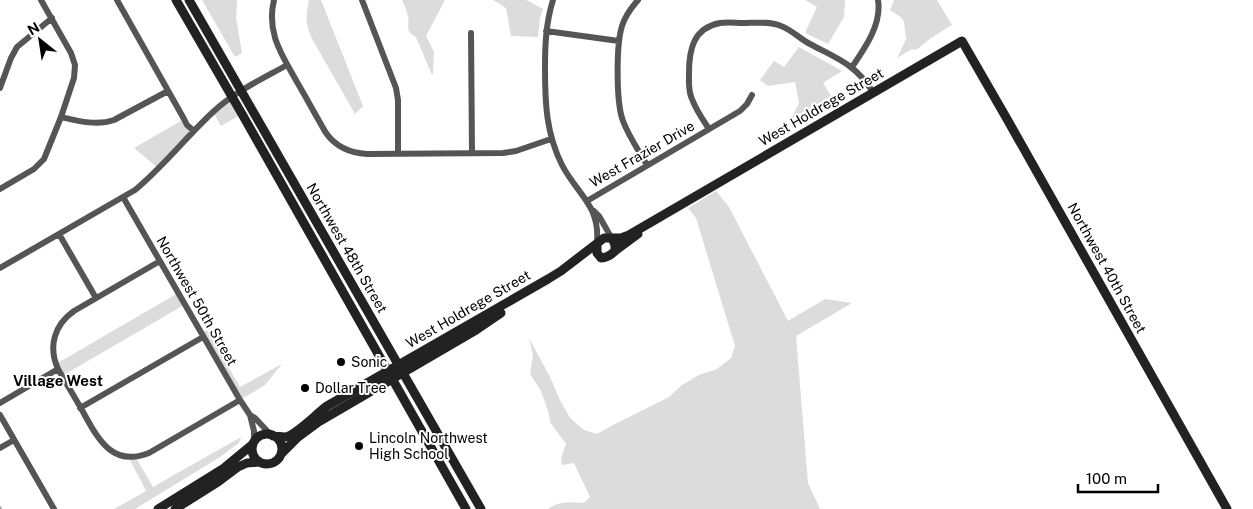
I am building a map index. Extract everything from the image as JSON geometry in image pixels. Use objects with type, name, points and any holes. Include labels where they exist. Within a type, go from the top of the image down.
[{"type":"main road","name":"Northwest 48th Street","points":[[176,0],[466,509]]},
{"type":"main road","name":"Northwest 48th Street","points":[[188,0],[482,509]]},
{"type":"main road","name":"West Holdrege Street","points":[[611,237],[624,237],[669,212],[962,42]]},
{"type":"main road","name":"Northwest 40th Street","points":[[962,42],[1227,509]]},
{"type":"main road","name":"West Holdrege Street","points":[[615,251],[669,212]]},
{"type":"main road","points":[[611,237],[614,242],[615,251],[606,258],[600,257],[597,251],[597,243],[604,238],[611,237]]},
{"type":"main road","name":"West Holdrege Street","points":[[272,436],[285,437],[294,433],[318,413],[401,368],[561,271],[597,243]]},
{"type":"main road","name":"West Holdrege Street","points":[[401,368],[476,330],[493,317],[582,262],[600,257]]},
{"type":"main road","name":"West Holdrege Street","points":[[281,454],[296,438],[313,425],[389,375]]},
{"type":"main road","points":[[158,509],[224,468],[262,436],[272,436],[280,442],[281,454],[273,463],[252,462],[242,465],[175,509]]},
{"type":"main road","points":[[254,443],[252,452],[259,462]]},
{"type":"street","points":[[0,189],[34,169],[46,155],[74,78],[75,65],[71,54],[42,0]]},
{"type":"street","points":[[117,0],[168,91],[188,125],[194,131]]},
{"type":"street","points":[[274,0],[272,15],[273,33],[280,52],[326,133],[341,147],[359,154],[507,153],[551,139]]},
{"type":"street","points":[[362,0],[396,88],[398,100],[398,154]]},
{"type":"street","points":[[553,0],[549,12],[545,47],[545,102],[551,139],[564,168],[593,211],[598,225],[597,243]]},
{"type":"street","points":[[638,0],[622,25],[619,41],[619,100],[620,111],[626,127],[647,165]]},
{"type":"street","points":[[852,67],[862,52],[878,17],[878,0]]},
{"type":"street","points":[[0,88],[17,47],[52,18]]},
{"type":"street","points":[[709,130],[690,95],[689,58],[697,36],[714,25],[727,22],[780,25],[852,67],[865,80],[873,92]]},
{"type":"street","points":[[546,31],[619,41]]},
{"type":"street","points":[[471,33],[472,153]]},
{"type":"street","points":[[0,268],[123,197],[142,184],[213,112],[232,97],[287,65]]},
{"type":"street","points":[[61,116],[96,124],[108,122],[168,91]]},
{"type":"street","name":"West Frazier Drive","points":[[587,200],[740,111],[752,96]]},
{"type":"street","name":"Northwest 50th Street","points":[[123,197],[250,415],[254,431],[254,443]]},
{"type":"street","points":[[593,211],[599,216],[611,237]]},
{"type":"street","points":[[59,234],[96,298]]},
{"type":"street","points":[[160,261],[69,314],[57,330],[53,349],[56,364],[80,408],[100,440],[111,450],[128,456],[136,456],[149,453],[240,400]]},
{"type":"street","points":[[80,408],[203,337]]},
{"type":"street","points":[[0,403],[58,369]]},
{"type":"street","points":[[0,415],[54,509]]},
{"type":"street","name":"Northwest 50th Street","points":[[250,415],[272,436]]},
{"type":"street","points":[[0,448],[14,440]]},
{"type":"shaded area","points":[[202,0],[237,0],[236,18],[242,53],[235,57]]},
{"type":"shaded area","points":[[309,0],[321,0],[363,106],[355,114],[311,37],[307,18]]},
{"type":"shaded area","points":[[402,0],[445,0],[426,36],[434,52],[432,75],[416,37],[410,33],[408,16]]},
{"type":"shaded area","points":[[493,0],[526,0],[543,9],[538,37],[511,36],[506,8]]},
{"type":"shaded area","points":[[805,0],[845,0],[844,17],[828,44],[805,33],[817,7]]},
{"type":"shaded area","points":[[893,0],[937,0],[952,25],[916,50],[912,49],[897,58],[906,39],[902,18],[890,10]]},
{"type":"shaded area","points":[[799,47],[842,71],[823,83],[831,96],[791,119],[799,103],[795,82],[768,86],[760,80],[774,61],[784,67]]},
{"type":"shaded area","points":[[232,97],[242,114],[221,126],[213,112]]},
{"type":"shaded area","points":[[184,119],[194,131],[158,168],[134,148]]},
{"type":"shaded area","points":[[716,191],[729,207],[788,321],[825,299],[852,303],[796,336],[808,483],[820,509],[548,509],[561,503],[584,503],[590,497],[574,463],[562,465],[561,458],[566,444],[550,422],[541,391],[530,374],[533,355],[529,338],[570,418],[584,430],[597,434],[669,397],[682,385],[699,375],[717,369],[731,358],[735,346],[696,218],[688,208]]},
{"type":"shaded area","points":[[178,293],[184,305],[62,376],[56,364]]},
{"type":"shaded area","points":[[207,330],[240,387],[282,364],[265,385],[240,400],[201,333]]},
{"type":"shaded area","points":[[241,437],[239,443],[220,457],[135,509],[114,509],[146,491],[128,456],[135,456],[153,487]]},
{"type":"place","name":"Sonic","points":[[341,362]]},
{"type":"place","name":"Dollar Tree","points":[[305,388]]},
{"type":"place","name":"Lincoln Northwest High School","points":[[359,446]]},
{"type":"district","name":"Village West","points":[[58,381]]}]
